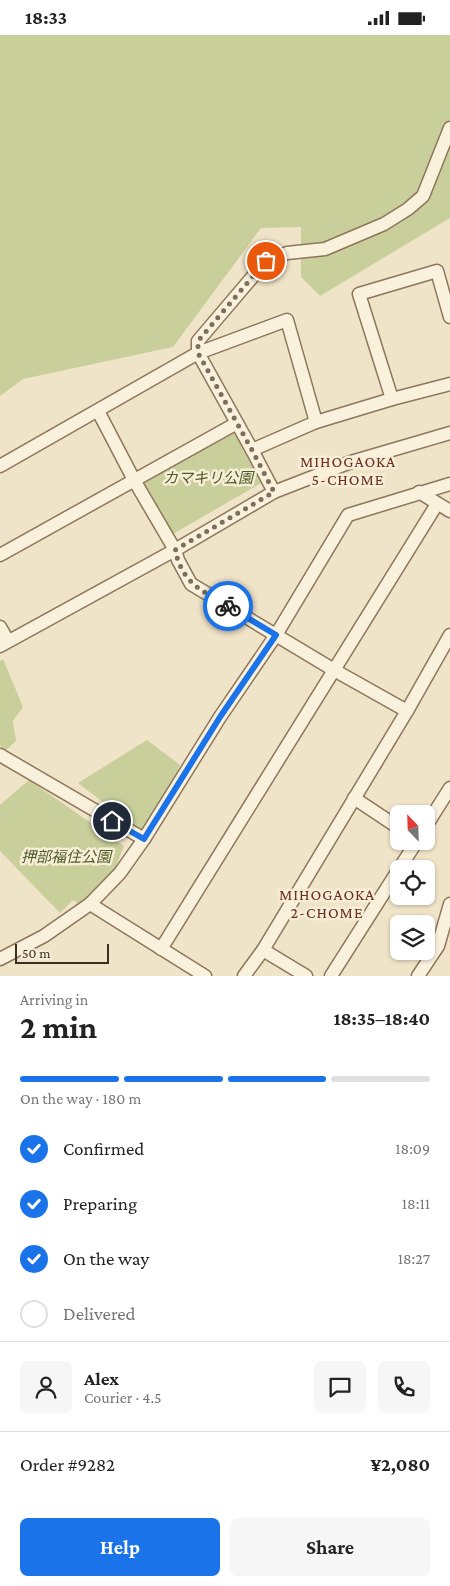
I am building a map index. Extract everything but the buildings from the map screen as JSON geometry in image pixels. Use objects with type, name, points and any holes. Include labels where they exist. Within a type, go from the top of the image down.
[{"type":"street","points":[[274,492],[198,353],[198,341],[266,261],[287,253],[325,249],[384,224],[408,209],[423,196],[450,128]]},
{"type":"street","points":[[392,399],[360,294],[437,271],[450,317]]},
{"type":"street","points":[[0,466],[198,353],[287,320],[316,422]]},
{"type":"street","points":[[252,450],[316,422],[450,384]]},
{"type":"street","points":[[98,411],[134,480],[175,550],[178,561],[191,584],[334,670],[407,711]]},
{"type":"street","points":[[0,555],[237,423]]},
{"type":"street","points":[[0,627],[4,644],[175,550],[274,492],[351,462],[450,433]]},
{"type":"street","points":[[0,959],[44,936],[90,904],[120,873],[144,839],[220,717],[276,635],[348,515],[450,484]]},
{"type":"street","points":[[418,493],[450,511]]},
{"type":"street","points":[[161,949],[437,504]]},
{"type":"street","points":[[244,976],[263,950],[407,711],[450,635]]},
{"type":"street","points":[[0,755],[144,839]]},
{"type":"street","points":[[435,812],[450,788]]},
{"type":"street","points":[[354,798],[390,822]]},
{"type":"street","points":[[331,976],[390,883]]},
{"type":"street","points":[[90,904],[205,976]]},
{"type":"street","points":[[418,976],[438,947],[450,904]]},
{"type":"street","points":[[263,950],[306,976]]},
{"type":"green space","points":[[0,35],[450,35],[450,218],[320,296],[301,277],[301,227],[261,228],[173,347],[23,379],[0,396]]},
{"type":"green space","name":"カマキリ公園","points":[[231,427],[261,483],[173,534],[141,480]]},
{"type":"green space","points":[[3,659],[23,707],[13,721],[16,741],[4,752],[0,745],[0,661]]},
{"type":"green space","name":"押部福住公園","points":[[147,740],[180,765],[164,799],[143,833],[78,783]]},
{"type":"green space","name":"押部福住公園","points":[[29,780],[124,846],[113,873],[80,905],[73,900],[60,913],[0,851],[0,805]]},
{"type":"way so far","points":[[228,606],[191,584],[178,561],[175,550],[274,492],[198,353],[198,341],[266,261]]},
{"type":"district","name":"MIHOGAOKA 5-CHOME","points":[[348,470]]},
{"type":"district","name":"MIHOGAOKA 2-CHOME","points":[[327,903]]},
{"type":"route","points":[[112,821],[144,839],[220,717],[276,635],[228,606]]}]
